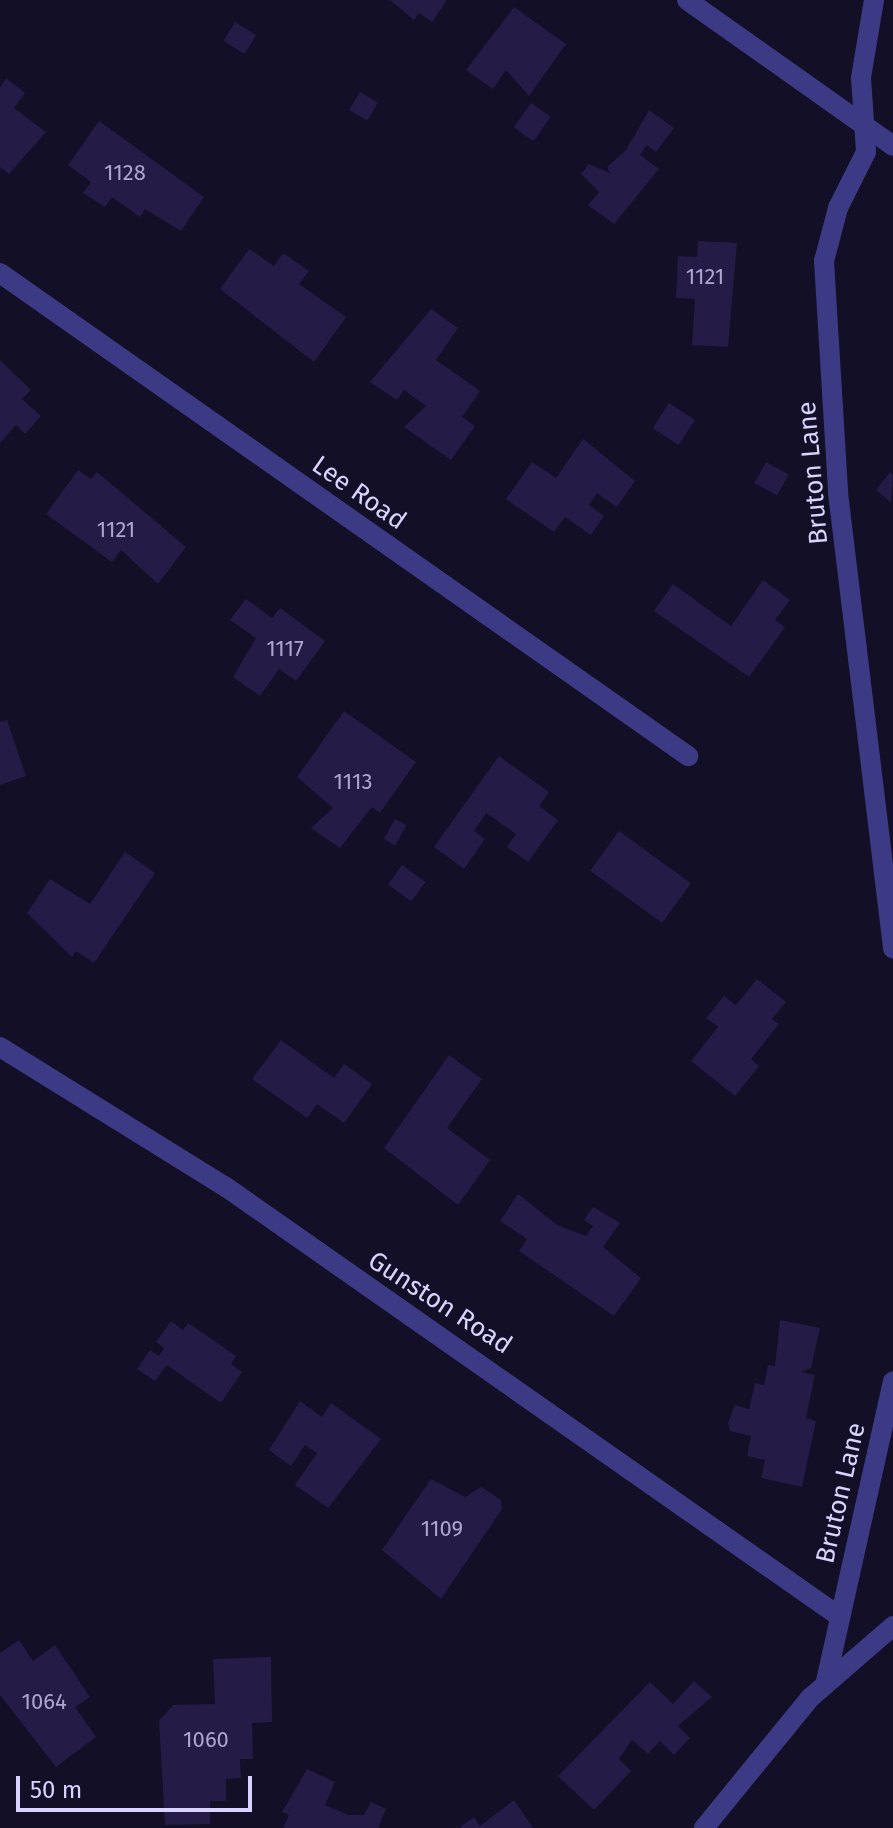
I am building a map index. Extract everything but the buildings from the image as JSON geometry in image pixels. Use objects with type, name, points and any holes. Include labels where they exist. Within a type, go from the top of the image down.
[{"type":"street","points":[[687,0],[893,146]]},
{"type":"street","name":"Bruton Lane","points":[[874,0],[861,78],[866,152],[838,208],[824,261],[838,493],[893,949]]},
{"type":"street","name":"Lee Road","points":[[0,273],[688,756]]},
{"type":"street","name":"Gunston Road","points":[[0,1047],[226,1187],[840,1617]]},
{"type":"street","name":"Bruton Lane","points":[[826,1681],[893,1381]]},
{"type":"street","points":[[704,1828],[826,1681],[893,1626]]}]
